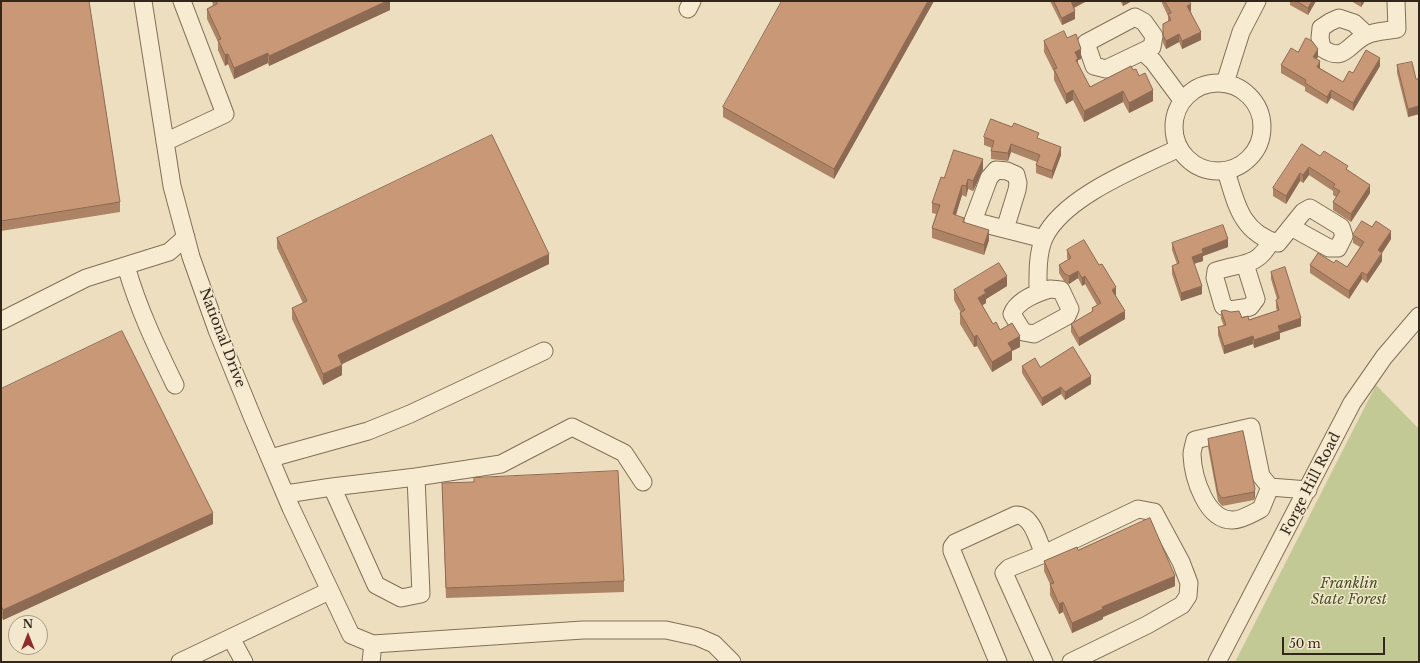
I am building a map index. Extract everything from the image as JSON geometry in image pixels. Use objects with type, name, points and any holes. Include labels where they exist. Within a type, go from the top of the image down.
[{"type":"street","name":"National Drive","points":[[142,1],[172,186],[186,237],[216,330],[329,591],[351,635],[373,644]]},
{"type":"street","points":[[165,142],[225,114],[182,1]]},
{"type":"street","points":[[1225,83],[1241,32],[1257,1]]},
{"type":"street","points":[[1367,35],[1397,29],[1396,1]]},
{"type":"street","points":[[1143,52],[1153,61],[1182,100]]},
{"type":"street","points":[[1213,83],[1225,83],[1239,88],[1250,96],[1258,107],[1262,120],[1262,134],[1258,147],[1250,158],[1239,167],[1226,171],[1212,172],[1199,168],[1187,160],[1174,137],[1173,124],[1176,112],[1182,100],[1191,92],[1202,86],[1213,83]]},
{"type":"street","points":[[1038,292],[1037,268],[1044,239],[1065,212],[1097,189],[1179,148]]},
{"type":"street","points":[[1226,171],[1239,214],[1248,225],[1271,241],[1278,243],[1291,228]]},
{"type":"street","points":[[1005,229],[1044,239]]},
{"type":"street","points":[[1,321],[86,278],[169,252],[186,237]]},
{"type":"street","points":[[1245,264],[1264,254],[1271,241]]},
{"type":"street","points":[[126,266],[135,299],[175,385]]},
{"type":"street","name":"Forge Hill Road","points":[[1217,662],[1352,403],[1384,357],[1419,316]]},
{"type":"street","points":[[271,458],[368,431],[410,414],[544,351]]},
{"type":"street","points":[[286,494],[501,464],[572,427],[624,453],[643,482]]},
{"type":"street","points":[[1270,487],[1261,509],[1233,520],[1221,518],[1211,511],[1197,482],[1192,454],[1195,440],[1251,427],[1261,476],[1270,487],[1308,490]]},
{"type":"street","points":[[332,487],[376,585],[401,598],[421,594],[416,477]]},
{"type":"street","points":[[1044,662],[1004,573],[1009,568],[1044,554],[1138,509],[1154,512],[1190,583],[1188,596],[1182,605],[1147,625],[1072,662]]},
{"type":"street","points":[[998,662],[954,556],[952,547],[955,543],[1018,515],[1030,523],[1044,554]]},
{"type":"street","points":[[180,662],[329,591]]},
{"type":"street","points":[[371,662],[373,644],[583,630],[666,630],[698,637],[714,644],[732,662]]},
{"type":"street","points":[[231,638],[244,662]]},
{"type":"green space","name":"Franklin State Forest","points":[[1376,385],[1419,429],[1419,662],[1235,662]]},
{"type":"building","points":[[1,1],[89,1],[120,202],[1,221]]},
{"type":"building","points":[[216,1],[387,1],[269,56],[268,53],[234,68],[228,54],[225,55],[218,40],[221,39],[207,9],[217,4]]},
{"type":"building","points":[[782,1],[928,1],[834,169],[723,107]]},
{"type":"building","points":[[1054,1],[1071,1],[1075,11],[1062,18]]},
{"type":"building","points":[[1165,1],[1189,1],[1191,4],[1187,6],[1201,32],[1182,41],[1179,34],[1166,41],[1163,35],[1163,24],[1171,20],[1168,14],[1171,13]]},
{"type":"building","points":[[1297,1],[1312,1],[1308,8]]},
{"type":"building","points":[[1064,31],[1067,38],[1076,34],[1081,49],[1075,52],[1078,59],[1076,60],[1090,87],[1131,66],[1133,70],[1136,69],[1139,76],[1145,73],[1153,90],[1129,103],[1123,91],[1084,111],[1073,90],[1066,94],[1054,69],[1057,68],[1044,41]]},
{"type":"building","points":[[1306,38],[1312,41],[1318,49],[1313,57],[1320,61],[1317,67],[1343,82],[1349,71],[1353,73],[1366,50],[1380,58],[1353,103],[1331,90],[1327,97],[1305,83],[1306,80],[1281,65],[1291,48],[1298,52]]},
{"type":"building","points":[[1412,62],[1416,79],[1419,79],[1419,106],[1408,109],[1397,65]]},
{"type":"building","points":[[991,119],[1012,127],[1014,123],[1039,133],[1037,138],[1061,147],[1052,171],[1036,165],[1040,155],[1011,144],[1008,153],[991,151],[994,141],[984,137]]},
{"type":"building","points":[[492,135],[549,254],[338,355],[342,365],[323,374],[292,308],[307,301],[277,238]]},
{"type":"building","points":[[1302,144],[1320,156],[1324,151],[1348,166],[1346,169],[1370,185],[1351,214],[1333,202],[1340,191],[1333,187],[1335,184],[1309,167],[1303,175],[1300,173],[1286,196],[1273,188]]},
{"type":"building","points":[[954,150],[983,159],[973,181],[968,179],[966,186],[962,185],[953,214],[964,218],[963,222],[989,230],[984,245],[932,228],[940,205],[932,203],[941,177],[944,178]]},
{"type":"building","points":[[1362,221],[1372,227],[1376,221],[1391,231],[1378,250],[1382,253],[1367,275],[1362,272],[1349,291],[1310,265],[1318,253],[1334,263],[1336,260],[1347,267],[1364,242],[1353,235]]},
{"type":"building","points":[[1223,225],[1228,239],[1202,249],[1203,253],[1192,257],[1202,286],[1181,293],[1172,266],[1179,263],[1172,243]]},
{"type":"building","points":[[1084,240],[1099,265],[1102,264],[1116,287],[1112,290],[1125,311],[1079,338],[1071,324],[1093,311],[1092,308],[1101,303],[1085,276],[1082,278],[1078,271],[1069,276],[1064,273],[1059,265],[1071,258],[1067,250]]},
{"type":"building","points":[[999,263],[1007,276],[984,290],[986,293],[978,298],[993,324],[996,322],[1000,330],[1012,323],[1020,336],[1008,343],[1012,350],[992,362],[977,335],[974,337],[960,313],[965,310],[954,290]]},
{"type":"building","points":[[1285,267],[1301,318],[1278,326],[1280,331],[1254,340],[1253,336],[1224,346],[1218,327],[1226,325],[1221,311],[1239,311],[1242,318],[1248,316],[1249,320],[1279,310],[1276,300],[1279,298],[1271,272]]},
{"type":"building","points":[[122,331],[213,513],[3,610],[1,605],[1,389]]},
{"type":"building","points":[[1073,347],[1091,376],[1065,392],[1061,387],[1042,398],[1022,366],[1035,358],[1040,367]]},
{"type":"building","points":[[1243,431],[1255,489],[1254,492],[1222,498],[1218,493],[1208,439]]},
{"type":"building","points":[[618,471],[624,581],[446,588],[442,483],[474,482],[474,478]]},
{"type":"building","points":[[1150,518],[1175,576],[1102,607],[1103,609],[1072,623],[1063,602],[1059,604],[1050,584],[1054,583],[1044,561],[1077,547],[1078,550]]}]
